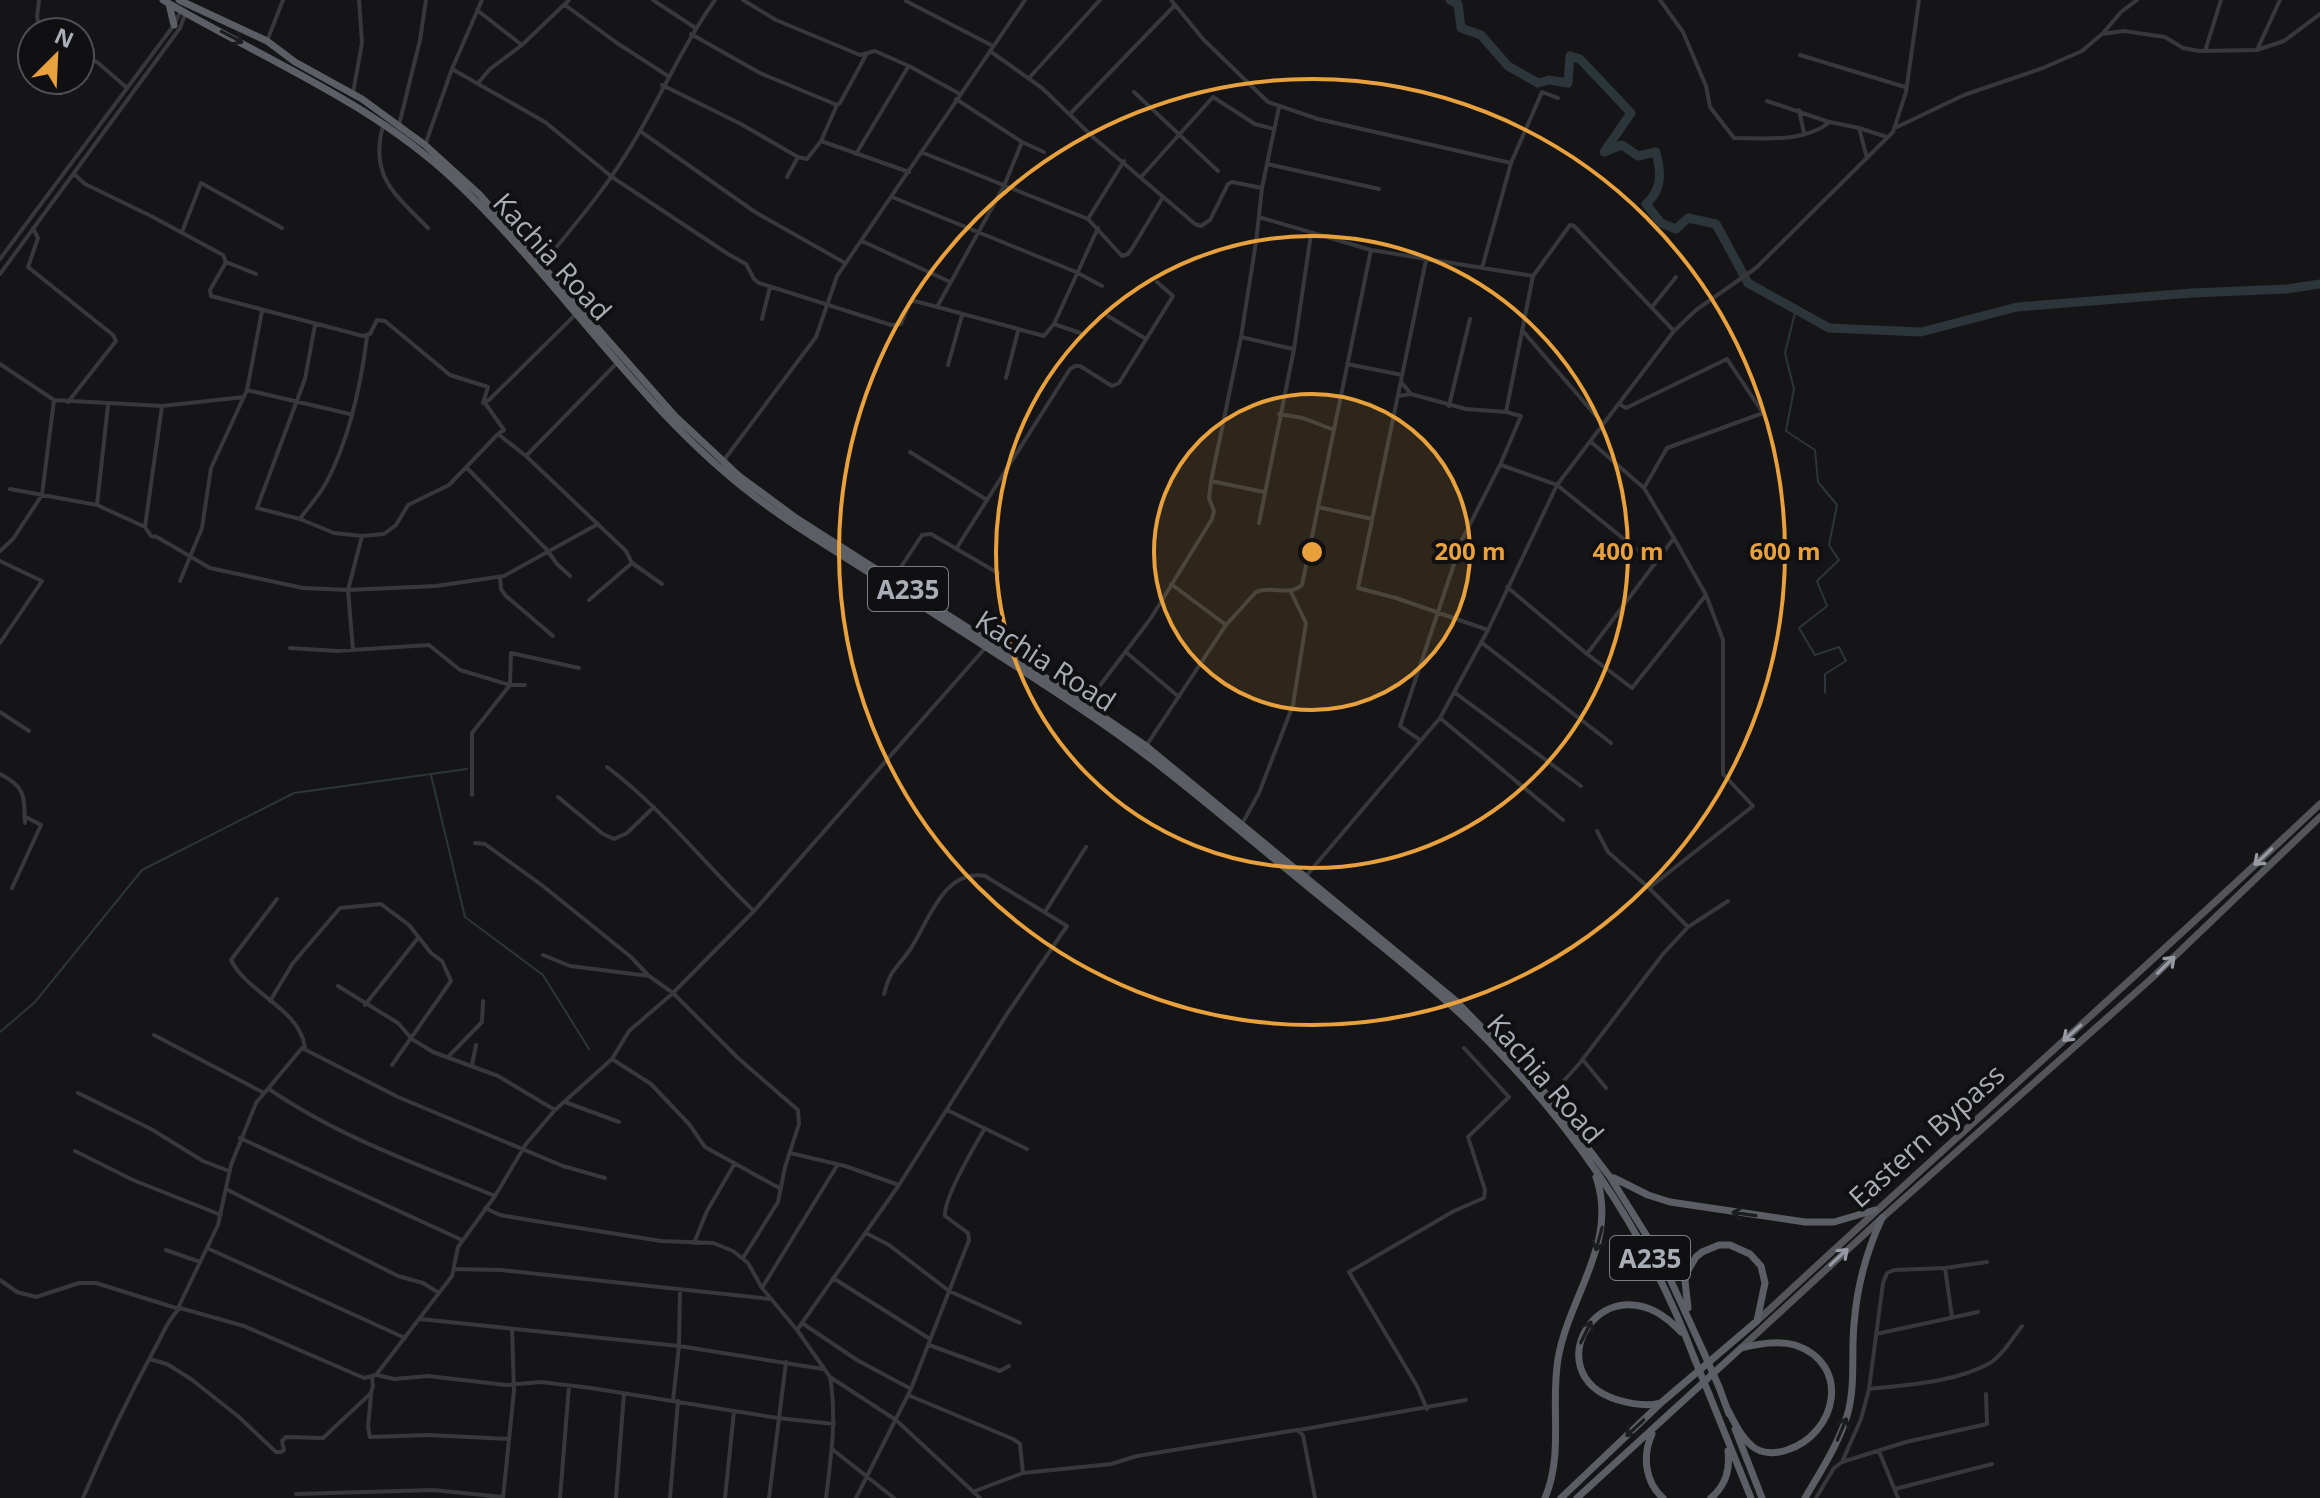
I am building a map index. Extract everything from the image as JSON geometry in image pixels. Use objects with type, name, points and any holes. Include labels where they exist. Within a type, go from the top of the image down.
[{"type":"highway","name":"Kachia Road","points":[[178,4],[267,41],[295,62],[353,94],[425,145],[479,194],[542,265],[618,362],[688,439],[750,493],[810,535],[1087,712],[1473,1016],[1549,1097],[1644,1246],[1687,1338],[1751,1498]]},
{"type":"highway","name":"Kachia Road","points":[[178,4],[196,18],[325,87],[384,124],[438,166],[476,202],[576,314],[723,462],[777,505],[1146,746],[1306,876],[1472,1025],[1523,1077],[1591,1159],[1610,1177],[1650,1239],[1690,1319]]},
{"type":"highway","points":[[175,28],[178,4]]},
{"type":"highway","points":[[183,23],[196,18]]},
{"type":"highway","points":[[1545,1498],[1556,1462],[1555,1396],[1563,1333],[1595,1254],[1603,1223],[1600,1188],[1591,1159]]},
{"type":"highway","points":[[1610,1177],[1670,1202],[1805,1222],[1834,1222],[1875,1210]]},
{"type":"highway","points":[[1805,1498],[1832,1452],[1847,1416],[1852,1393],[1854,1325],[1859,1288],[1872,1240],[1882,1218]]},
{"type":"highway","points":[[1690,1319],[1685,1281],[1690,1264],[1702,1252],[1719,1245],[1730,1245],[1741,1248],[1756,1259],[1764,1275],[1764,1291],[1757,1321]]},
{"type":"highway","points":[[1662,1402],[1643,1405],[1622,1401],[1599,1391],[1583,1374],[1580,1364],[1586,1326],[1603,1311],[1624,1305],[1655,1312],[1673,1323],[1687,1338]]},
{"type":"highway","name":"A235","points":[[1690,1319],[1762,1498]]},
{"type":"highway","name":"Eastern Bypass","points":[[1561,1498],[1662,1402],[1757,1321]]},
{"type":"highway","points":[[1728,1410],[1754,1448],[1774,1452],[1805,1442],[1822,1425],[1832,1404],[1827,1372],[1803,1348],[1782,1342],[1741,1348]]},
{"type":"highway","name":"Eastern Bypass","points":[[1577,1498],[1741,1348]]},
{"type":"highway","points":[[1655,1429],[1647,1444],[1647,1467],[1654,1488],[1663,1498]]},
{"type":"highway","points":[[1711,1498],[1720,1489],[1730,1465],[1727,1440]]},
{"type":"main road","name":"Eastern Bypass","points":[[1757,1321],[1875,1210],[2177,939],[2320,804]]},
{"type":"main road","name":"Eastern Bypass","points":[[1741,1348],[2152,978],[2320,817]]},
{"type":"street","points":[[267,41],[283,0]]},
{"type":"street","points":[[353,94],[362,43],[359,0]]},
{"type":"street","points":[[399,125],[420,40],[426,0]]},
{"type":"street","points":[[425,145],[452,69],[482,0]]},
{"type":"street","points":[[653,0],[695,27]]},
{"type":"street","points":[[542,265],[612,177],[695,27],[715,0]]},
{"type":"street","points":[[743,0],[776,20],[860,55],[875,51],[960,94]]},
{"type":"street","points":[[1029,78],[1100,0]]},
{"type":"street","points":[[1660,0],[1683,32],[1706,86],[1710,107],[1734,138],[1784,139],[1821,129],[1830,122]]},
{"type":"street","points":[[1897,127],[1919,0]]},
{"type":"street","points":[[1306,876],[1440,718],[1488,630],[1557,485],[1674,331],[1696,310],[1746,276],[1897,127],[1964,95],[2082,51],[2137,0]]},
{"type":"street","points":[[2205,51],[2221,0]]},
{"type":"street","points":[[2257,50],[2280,0]]},
{"type":"street","points":[[906,1],[991,48],[1187,218],[1201,226],[1210,220],[1228,184],[1262,188]]},
{"type":"street","points":[[723,462],[805,355],[816,337],[832,287],[846,263],[1022,1]]},
{"type":"street","points":[[479,82],[567,2],[617,43],[668,76]]},
{"type":"street","points":[[1070,114],[1173,2],[1230,67],[1260,96],[1279,107],[1318,119],[1511,163]]},
{"type":"street","points":[[0,259],[165,36],[183,23],[178,4]]},
{"type":"street","points":[[0,274],[175,28],[178,4]]},
{"type":"street","points":[[477,10],[522,45]]},
{"type":"street","points":[[2102,34],[2124,31],[2165,37],[2183,48],[2205,51],[2257,50],[2284,41],[2320,14]]},
{"type":"street","points":[[691,34],[760,73],[837,105]]},
{"type":"street","points":[[662,85],[741,124],[798,157],[810,158],[866,55]]},
{"type":"street","points":[[1800,55],[1906,87]]},
{"type":"street","points":[[96,62],[126,87]]},
{"type":"street","points":[[856,154],[909,66]]},
{"type":"street","points":[[452,69],[556,129],[612,177],[728,254],[741,259],[754,279],[770,287],[898,326],[910,302],[915,301],[1044,336],[1054,324],[1098,228]]},
{"type":"street","points":[[1134,92],[1218,171]]},
{"type":"street","points":[[1482,268],[1511,163],[1542,92],[1558,98]]},
{"type":"street","points":[[1142,176],[1213,97],[1255,124],[1274,129]]},
{"type":"street","points":[[956,99],[1022,142],[1044,152]]},
{"type":"street","points":[[1767,101],[1888,137]]},
{"type":"street","points":[[1086,704],[1127,653],[1214,514],[1209,498],[1211,481],[1241,337],[1262,188],[1279,107]]},
{"type":"street","points":[[1799,110],[1804,133]]},
{"type":"street","points":[[384,124],[378,144],[381,172],[387,185],[428,228]]},
{"type":"street","points":[[1859,128],[1867,158]]},
{"type":"street","points":[[640,131],[755,212],[846,263]]},
{"type":"street","points":[[821,141],[909,172]]},
{"type":"street","points":[[937,307],[1004,186],[1022,142]]},
{"type":"street","points":[[921,152],[1088,219],[1119,255],[1125,256],[1133,247],[1163,197]]},
{"type":"street","points":[[787,177],[798,157]]},
{"type":"street","points":[[1088,219],[1124,161]]},
{"type":"street","points":[[1267,164],[1379,189]]},
{"type":"street","points":[[74,174],[85,184],[223,255],[226,262],[256,274]]},
{"type":"street","points":[[182,232],[201,183],[282,228]]},
{"type":"street","points":[[892,197],[1076,272],[1102,286]]},
{"type":"street","points":[[42,202],[49,207]]},
{"type":"street","points":[[1259,217],[1371,250],[1533,276]]},
{"type":"street","points":[[1506,412],[1533,276],[1570,225],[1674,331]]},
{"type":"street","points":[[33,228],[38,238],[28,267],[113,335],[116,341],[68,402]]},
{"type":"street","points":[[1259,523],[1294,349],[1311,234]]},
{"type":"street","points":[[862,241],[951,283]]},
{"type":"street","points":[[1146,746],[1226,625],[1259,590],[1291,592],[1302,585],[1371,250]]},
{"type":"street","points":[[1426,260],[1358,588],[1488,630]]},
{"type":"street","points":[[226,262],[209,294],[222,301],[367,337]]},
{"type":"street","points":[[1652,307],[1676,277]]},
{"type":"street","points":[[956,549],[1070,369],[1080,366],[1116,386],[1173,296],[1157,282]]},
{"type":"street","points":[[762,319],[770,287]]},
{"type":"street","points":[[180,581],[202,528],[211,468],[247,390],[262,311]]},
{"type":"street","points":[[485,403],[576,314]]},
{"type":"street","points":[[948,365],[962,315]]},
{"type":"street","points":[[1108,316],[1146,339]]},
{"type":"street","points":[[1449,406],[1470,319]]},
{"type":"street","points":[[300,519],[326,483],[343,440],[360,381],[367,337],[374,323],[385,321],[450,375],[488,387],[483,403],[504,430],[449,485],[408,505],[396,525],[384,534],[362,536],[328,531],[300,519],[257,508],[308,368],[315,325]]},
{"type":"street","points":[[1054,324],[1080,333]]},
{"type":"street","points":[[1522,330],[1603,424]]},
{"type":"street","points":[[1006,378],[1018,331]]},
{"type":"street","points":[[1241,337],[1294,349]]},
{"type":"street","points":[[1619,404],[1626,408],[1727,359],[1763,413],[1667,448],[1644,488]]},
{"type":"street","points":[[526,456],[618,362]]},
{"type":"street","points":[[0,364],[54,400],[68,402],[162,406],[244,397]]},
{"type":"street","points":[[1347,364],[1401,378],[1411,394]]},
{"type":"street","points":[[247,390],[350,414]]},
{"type":"street","points":[[1398,396],[1411,394],[1449,406],[1521,416],[1462,540],[1400,726],[1420,740]]},
{"type":"street","points":[[0,551],[13,539],[42,495],[54,400]]},
{"type":"street","points":[[97,505],[108,405]]},
{"type":"street","points":[[145,527],[162,406]]},
{"type":"street","points":[[1279,414],[1303,418],[1334,430]]},
{"type":"street","points":[[498,434],[598,524],[626,551],[632,563],[662,584]]},
{"type":"street","points":[[1590,441],[1644,488],[1706,595],[1723,640],[1723,774],[1753,806],[1649,888]]},
{"type":"street","points":[[910,452],[987,500]]},
{"type":"street","points":[[1500,465],[1557,485],[1655,564]]},
{"type":"street","points":[[466,467],[570,576]]},
{"type":"street","points":[[1211,481],[1264,492]]},
{"type":"street","points":[[10,489],[97,505],[145,527],[151,536],[210,568],[303,588],[348,590],[436,586],[500,577],[598,524]]},
{"type":"street","points":[[1318,507],[1372,519]]},
{"type":"street","points":[[893,579],[922,535],[931,534],[998,573]]},
{"type":"street","points":[[353,650],[348,590],[362,536]]},
{"type":"street","points":[[1587,654],[1674,538]]},
{"type":"street","points":[[0,561],[42,581],[0,643]]},
{"type":"street","points":[[589,600],[632,563]]},
{"type":"street","points":[[500,577],[501,589],[506,596],[553,636]]},
{"type":"street","points":[[1171,584],[1226,625]]},
{"type":"street","points":[[1507,587],[1632,688],[1706,595]]},
{"type":"street","points":[[1242,824],[1259,793],[1291,716],[1306,623],[1291,592]]},
{"type":"street","points":[[1481,642],[1611,743]]},
{"type":"street","points":[[290,648],[307,651],[429,645],[460,670],[510,685],[525,685]]},
{"type":"street","points":[[509,1439],[428,1435],[370,1437],[368,1427],[374,1376],[439,1293],[454,1269],[456,1252],[462,1240],[495,1196],[523,1148],[555,1110],[612,1059],[629,1031],[673,993],[754,911],[986,647]]},
{"type":"street","points":[[472,795],[472,733],[510,685],[511,653],[579,668]]},
{"type":"street","points":[[1127,653],[1179,697]]},
{"type":"street","points":[[1454,692],[1581,786]]},
{"type":"street","points":[[0,712],[29,731]]},
{"type":"street","points":[[1440,718],[1563,820]]},
{"type":"street","points":[[607,767],[654,807],[754,911]]},
{"type":"street","points":[[0,774],[17,785],[24,794],[25,823]]},
{"type":"street","points":[[558,797],[603,834],[614,839],[627,833],[654,807]]},
{"type":"street","points":[[12,888],[41,825],[24,816]]},
{"type":"street","points":[[1597,831],[1608,852],[1688,927]]},
{"type":"street","points":[[475,843],[485,844],[543,886],[631,957],[798,1110],[799,1124],[778,1202],[743,1258]]},
{"type":"street","points":[[1045,912],[1086,847]]},
{"type":"street","points":[[797,1330],[899,1185],[1007,1014],[1067,926],[985,876],[974,874],[963,878],[939,897],[908,954],[898,961],[884,994]]},
{"type":"street","points":[[277,899],[231,960],[248,982],[298,1027],[305,1048],[398,1097],[563,1166],[605,1178]]},
{"type":"street","points":[[1549,1097],[1583,1060],[1647,975],[1688,927],[1728,901]]},
{"type":"street","points":[[270,1001],[293,963],[340,908],[381,904],[409,925],[442,961],[451,981],[392,1065]]},
{"type":"street","points":[[365,1005],[418,938]]},
{"type":"street","points":[[543,955],[570,966],[649,976]]},
{"type":"street","points":[[1647,975],[1654,980]]},
{"type":"street","points":[[338,986],[398,1023],[412,1039],[498,1076],[555,1110]]},
{"type":"street","points":[[448,1057],[482,1022],[483,1001]]},
{"type":"street","points":[[154,1035],[383,1150],[495,1196]]},
{"type":"street","points":[[472,1065],[476,1045]]},
{"type":"street","points":[[83,1498],[106,1442],[207,1248],[221,1215],[229,1171],[240,1138],[256,1103],[300,1050],[305,1048]]},
{"type":"street","points":[[1427,1409],[1417,1386],[1349,1272],[1454,1211],[1484,1198],[1485,1190],[1468,1137],[1509,1097],[1464,1048]]},
{"type":"street","points":[[612,1059],[651,1084],[689,1124],[705,1147],[781,1189]]},
{"type":"street","points":[[1583,1060],[1606,1088]]},
{"type":"street","points":[[78,1093],[151,1129],[203,1161],[229,1171]]},
{"type":"street","points":[[565,1102],[619,1122]]},
{"type":"street","points":[[947,1110],[1027,1149]]},
{"type":"street","points":[[856,1498],[910,1392],[969,1240],[968,1233],[945,1216],[944,1208],[985,1128]]},
{"type":"street","points":[[240,1138],[462,1240]]},
{"type":"street","points":[[75,1151],[133,1180],[221,1215]]},
{"type":"street","points":[[790,1153],[838,1164],[899,1185]]},
{"type":"street","points":[[694,1243],[707,1211],[735,1163]]},
{"type":"street","points":[[762,1288],[838,1164]]},
{"type":"street","points":[[226,1189],[398,1276],[423,1283],[439,1293]]},
{"type":"street","points":[[485,1208],[500,1215],[661,1241],[713,1243],[733,1251],[743,1258],[830,1377],[896,1420],[980,1498]]},
{"type":"street","points":[[866,1233],[889,1245],[949,1291],[1020,1323]]},
{"type":"street","points":[[207,1248],[405,1338]]},
{"type":"street","points":[[166,1250],[200,1262]]},
{"type":"street","points":[[1842,1462],[1856,1433],[1869,1389],[1883,1283],[1887,1273],[1987,1262]]},
{"type":"street","points":[[1945,1268],[1952,1317]]},
{"type":"street","points":[[454,1269],[490,1269],[771,1299]]},
{"type":"street","points":[[833,1278],[930,1342],[1000,1371],[1009,1366]]},
{"type":"street","points":[[0,1280],[17,1292],[36,1297],[89,1281],[176,1309],[183,1308],[244,1326],[364,1378],[428,1376],[513,1384],[541,1382],[834,1424]]},
{"type":"street","points":[[670,1498],[680,1290]]},
{"type":"street","points":[[1876,1334],[1978,1312]]},
{"type":"street","points":[[419,1319],[679,1346],[823,1369]]},
{"type":"street","points":[[802,1323],[910,1392],[1013,1439],[1020,1444],[1023,1473]]},
{"type":"street","points":[[1869,1389],[1943,1379],[1986,1364],[2002,1351],[2022,1326]]},
{"type":"street","points":[[296,1494],[433,1490],[503,1497],[513,1384],[512,1329]]},
{"type":"street","points":[[149,1359],[167,1364],[184,1374],[239,1417],[276,1452],[284,1450],[282,1441],[286,1437],[318,1439],[328,1435],[371,1393]]},
{"type":"street","points":[[769,1498],[786,1362]]},
{"type":"street","points":[[826,1498],[834,1424],[830,1377]]},
{"type":"street","points":[[560,1498],[569,1386]]},
{"type":"street","points":[[616,1498],[624,1393]]},
{"type":"street","points":[[1816,1498],[1834,1468],[1842,1462],[1985,1425],[1989,1421],[1986,1394]]},
{"type":"street","points":[[973,1492],[1023,1473],[1111,1464],[1137,1456],[1466,1400]]},
{"type":"street","points":[[725,1498],[734,1411]]},
{"type":"street","points":[[1297,1430],[1303,1435],[1315,1498]]},
{"type":"street","points":[[832,1449],[894,1498]]},
{"type":"street","points":[[1879,1451],[1898,1498]]},
{"type":"street","points":[[1895,1489],[1992,1464]]},
{"type":"waterway","points":[[1450,0],[1458,4],[1461,28],[1481,35],[1508,66],[1538,83],[1549,80],[1568,83],[1570,56],[1580,59],[1631,113],[1604,152],[1622,145],[1638,156],[1656,152],[1658,186],[1646,204],[1661,223],[1676,229],[1688,218],[1716,224],[1748,283],[1829,328],[1921,332],[2017,307],[2287,289],[2320,284]]},
{"type":"waterway","points":[[1796,309],[1785,353],[1794,389],[1786,431],[1815,450],[1818,482],[1837,505],[1829,545],[1839,560],[1817,581],[1827,606],[1799,628],[1815,655],[1839,647],[1846,661],[1825,674],[1825,693]]},
{"type":"waterway","points":[[0,1032],[35,1002],[142,870],[294,793],[467,769]]},
{"type":"waterway","points":[[431,775],[465,917],[543,975],[589,1049]]}]
